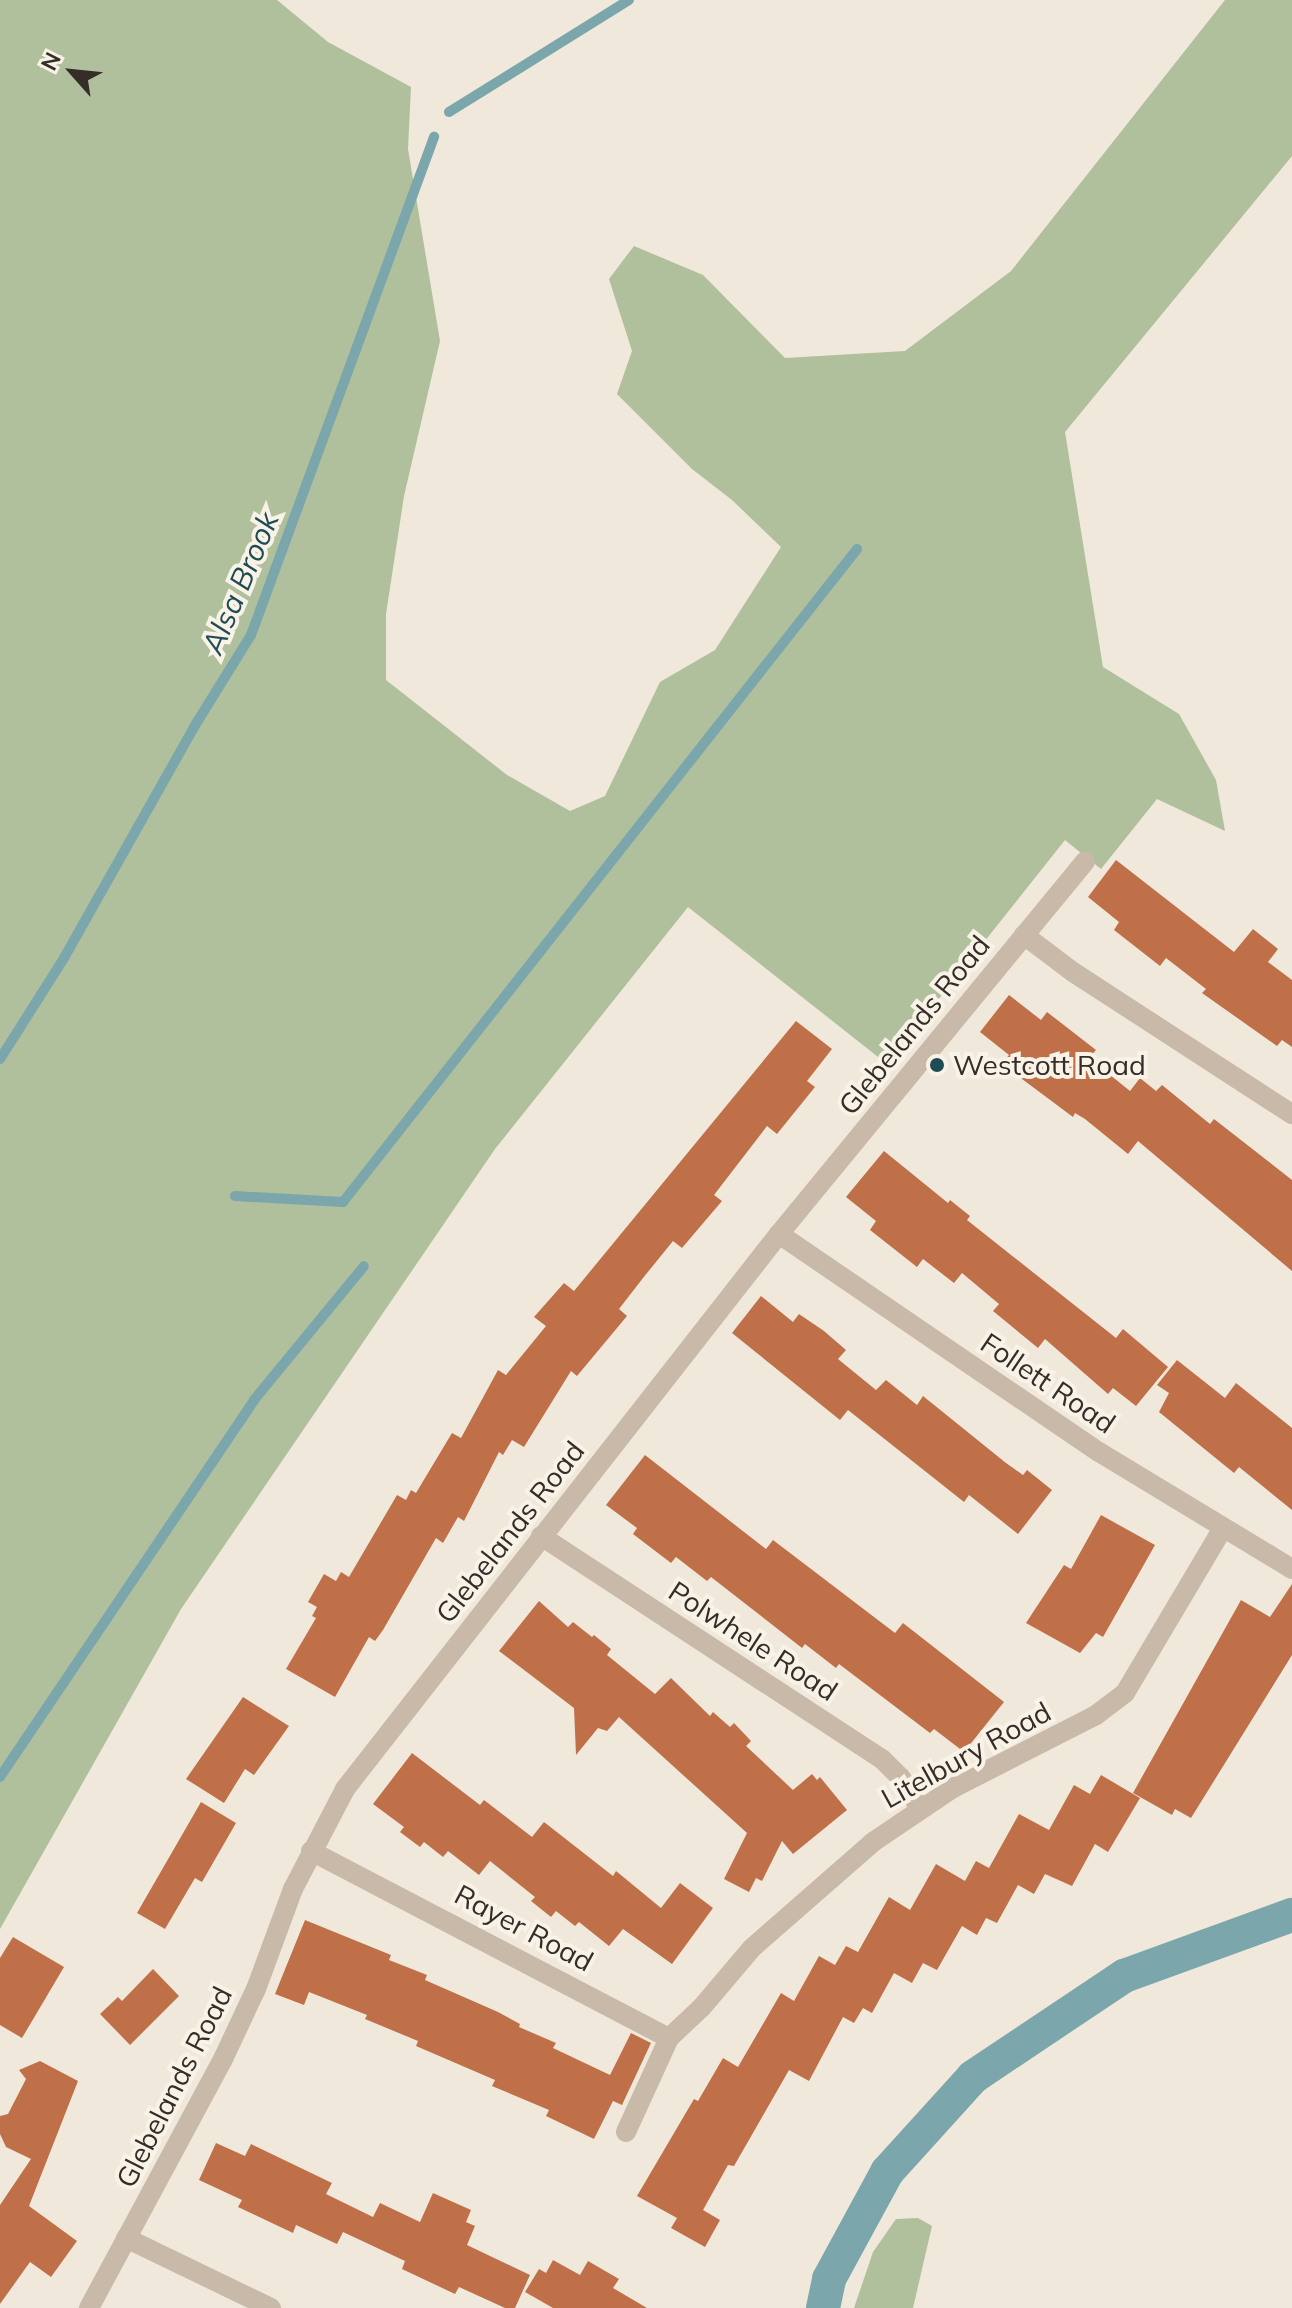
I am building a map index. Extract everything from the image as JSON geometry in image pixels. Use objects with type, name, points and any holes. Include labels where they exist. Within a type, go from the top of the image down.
[{"type":"street","name":"Glebelands Road","points":[[89,2308],[223,2059],[256,1989],[311,1851],[345,1789],[779,1234],[1085,861]]},
{"type":"street","points":[[1024,935],[1073,972],[1292,1114]]},
{"type":"street","name":"Follett Road","points":[[779,1234],[1099,1452],[1292,1569]]},
{"type":"street","name":"Litelbury Road","points":[[669,2038],[702,2007],[752,1948],[823,1882],[920,1809],[1096,1715],[1125,1693],[1223,1528]]},
{"type":"street","name":"Polwhele Road","points":[[541,1536],[882,1759],[901,1778],[920,1809]]},
{"type":"street","name":"Rayer Road","points":[[311,1851],[669,2038]]},
{"type":"street","points":[[626,2132],[669,2038]]},
{"type":"street","points":[[126,2238],[271,2308]]},
{"type":"green space","points":[[0,0],[277,0],[328,42],[411,87],[408,149],[440,341],[404,496],[386,614],[386,680],[507,775],[570,811],[605,796],[660,682],[715,650],[781,547],[732,500],[692,469],[617,394],[632,351],[609,279],[634,246],[703,275],[785,358],[905,351],[1011,271],[1225,0],[1292,0],[1292,156],[1065,432],[1103,667],[1179,714],[1216,780],[1225,831],[1157,799],[1101,869],[1065,840],[887,1064],[688,907],[495,1149],[181,1609],[0,1929]]},
{"type":"green space","points":[[918,2218],[932,2226],[913,2308],[854,2308],[873,2252],[896,2219]]},
{"type":"building","points":[[1116,860],[1234,952],[1253,929],[1278,949],[1268,962],[1292,980],[1292,1047],[1282,1040],[1277,1046],[1202,993],[1206,989],[1166,958],[1160,966],[1114,930],[1119,922],[1088,897]]},
{"type":"building","points":[[1009,995],[1041,1020],[1047,1012],[1096,1050],[1089,1058],[1130,1091],[1140,1078],[1156,1091],[1162,1085],[1210,1124],[1214,1119],[1292,1180],[1292,1271],[1138,1141],[1128,1154],[1085,1119],[1075,1113],[1073,1117],[1002,1064],[1009,1055],[980,1032]]},
{"type":"building","points":[[796,1021],[832,1049],[807,1081],[815,1087],[777,1134],[767,1126],[714,1195],[722,1201],[682,1248],[673,1241],[643,1278],[619,1309],[627,1316],[577,1376],[571,1371],[524,1447],[512,1440],[503,1455],[499,1452],[464,1521],[458,1517],[443,1543],[436,1538],[383,1630],[375,1641],[369,1637],[335,1697],[286,1669],[316,1618],[312,1616],[317,1607],[308,1602],[324,1574],[336,1581],[341,1572],[349,1577],[397,1495],[406,1500],[411,1490],[416,1493],[452,1433],[461,1438],[498,1370],[506,1375],[546,1326],[534,1317],[564,1283],[574,1291]]},
{"type":"building","points":[[884,1151],[948,1203],[950,1200],[970,1216],[967,1220],[1116,1338],[1123,1329],[1168,1367],[1136,1406],[1113,1388],[1108,1394],[1045,1339],[1038,1348],[993,1311],[999,1304],[962,1273],[954,1283],[923,1259],[917,1267],[870,1230],[876,1221],[846,1197]]},
{"type":"building","points":[[761,1296],[793,1322],[799,1314],[824,1331],[846,1350],[838,1359],[876,1390],[886,1380],[917,1405],[923,1396],[1006,1463],[1023,1475],[1027,1470],[1052,1490],[1018,1534],[969,1495],[964,1502],[848,1410],[840,1420],[732,1333]]},
{"type":"building","points":[[1177,1360],[1225,1398],[1236,1383],[1292,1428],[1292,1510],[1239,1467],[1234,1473],[1159,1412],[1169,1393],[1157,1385]]},
{"type":"building","points":[[645,1455],[766,1549],[773,1540],[895,1633],[903,1623],[1004,1702],[964,1752],[934,1729],[930,1733],[839,1664],[836,1668],[805,1644],[802,1648],[711,1577],[707,1581],[676,1557],[671,1563],[633,1534],[637,1528],[606,1505]]},
{"type":"building","points":[[1101,1515],[1155,1545],[1103,1637],[1096,1633],[1080,1653],[1026,1623],[1064,1565],[1071,1569]]},
{"type":"building","points":[[1292,1584],[1292,1655],[1191,1818],[1175,1809],[1172,1815],[1133,1793],[1241,1600],[1270,1617]]},
{"type":"building","points":[[539,1601],[568,1627],[573,1622],[592,1637],[594,1635],[611,1649],[607,1655],[655,1694],[671,1678],[710,1716],[713,1712],[730,1727],[734,1723],[751,1741],[746,1746],[793,1790],[812,1774],[817,1780],[820,1777],[847,1810],[793,1854],[782,1841],[762,1881],[756,1878],[749,1892],[724,1879],[747,1833],[619,1717],[607,1731],[598,1728],[576,1755],[574,1708],[499,1651]]},
{"type":"building","points":[[243,1697],[289,1726],[254,1775],[245,1769],[224,1803],[186,1779]]},
{"type":"building","points":[[412,1753],[480,1805],[484,1800],[532,1837],[544,1822],[613,1876],[616,1871],[661,1908],[680,1883],[713,1908],[672,1964],[623,1929],[609,1946],[579,1922],[575,1926],[556,1911],[551,1917],[531,1901],[535,1897],[490,1861],[479,1875],[448,1851],[443,1857],[424,1842],[420,1847],[400,1832],[404,1827],[373,1804]]},
{"type":"building","points":[[1101,1775],[1140,1798],[1108,1852],[1095,1844],[1072,1886],[1045,1874],[1034,1894],[1018,1885],[997,1923],[986,1918],[977,1935],[962,1926],[937,1970],[923,1963],[912,1983],[894,1973],[872,2013],[863,2008],[854,2023],[843,2017],[809,2081],[789,2070],[734,2166],[728,2165],[703,2210],[720,2220],[705,2247],[671,2228],[677,2218],[637,2196],[694,2099],[698,2101],[723,2058],[738,2067],[781,1993],[794,2001],[819,1956],[835,1965],[846,1946],[858,1952],[889,1897],[910,1910],[936,1864],[965,1881],[976,1861],[989,1868],[1019,1814],[1049,1830],[1074,1785],[1090,1794]]},
{"type":"building","points":[[201,1802],[236,1823],[202,1882],[195,1878],[165,1929],[137,1913]]},
{"type":"building","points":[[305,1920],[391,1955],[389,1960],[427,1975],[425,1980],[498,2012],[520,2024],[519,2027],[556,2043],[553,2048],[610,2075],[631,2033],[651,2043],[622,2105],[613,2101],[594,2139],[546,2116],[549,2110],[492,2086],[495,2080],[416,2046],[418,2041],[365,2019],[367,2015],[309,1992],[304,2005],[275,1994]]},
{"type":"building","points":[[13,1937],[64,1967],[22,2038],[0,2025],[0,1958]]},
{"type":"building","points":[[153,1969],[179,1996],[130,2045],[100,2014],[118,1997],[122,2001]]},
{"type":"building","points":[[40,2061],[78,2081],[29,2206],[77,2241],[51,2277],[30,2262],[0,2304],[0,2205],[31,2159],[6,2147],[0,2134],[0,2116],[8,2114],[26,2079],[19,2070]]},
{"type":"building","points":[[216,2143],[245,2156],[251,2144],[332,2183],[326,2194],[373,2217],[380,2203],[420,2222],[433,2193],[471,2210],[466,2222],[475,2226],[467,2245],[530,2275],[515,2308],[505,2308],[459,2287],[455,2294],[402,2269],[405,2261],[343,2232],[337,2244],[296,2225],[293,2233],[238,2207],[242,2200],[199,2180]]},
{"type":"building","points":[[553,2260],[580,2275],[588,2261],[619,2279],[613,2288],[647,2308],[553,2308],[525,2292],[539,2269],[546,2273]]},
{"type":"waterway","name":"Alsa Brook","points":[[449,112],[629,0]]},
{"type":"waterway","name":"Alsa Brook","points":[[0,1059],[64,958],[194,727],[251,635],[434,137]]},
{"type":"waterway","points":[[235,1196],[343,1202],[857,549]]},
{"type":"waterway","points":[[0,1777],[254,1400],[364,1266]]},
{"type":"waterway","points":[[823,2308],[829,2279],[887,2172],[973,2077],[1124,1976],[1292,1915]]},
{"type":"place","name":"Westcott Road","points":[[937,1065]]}]
